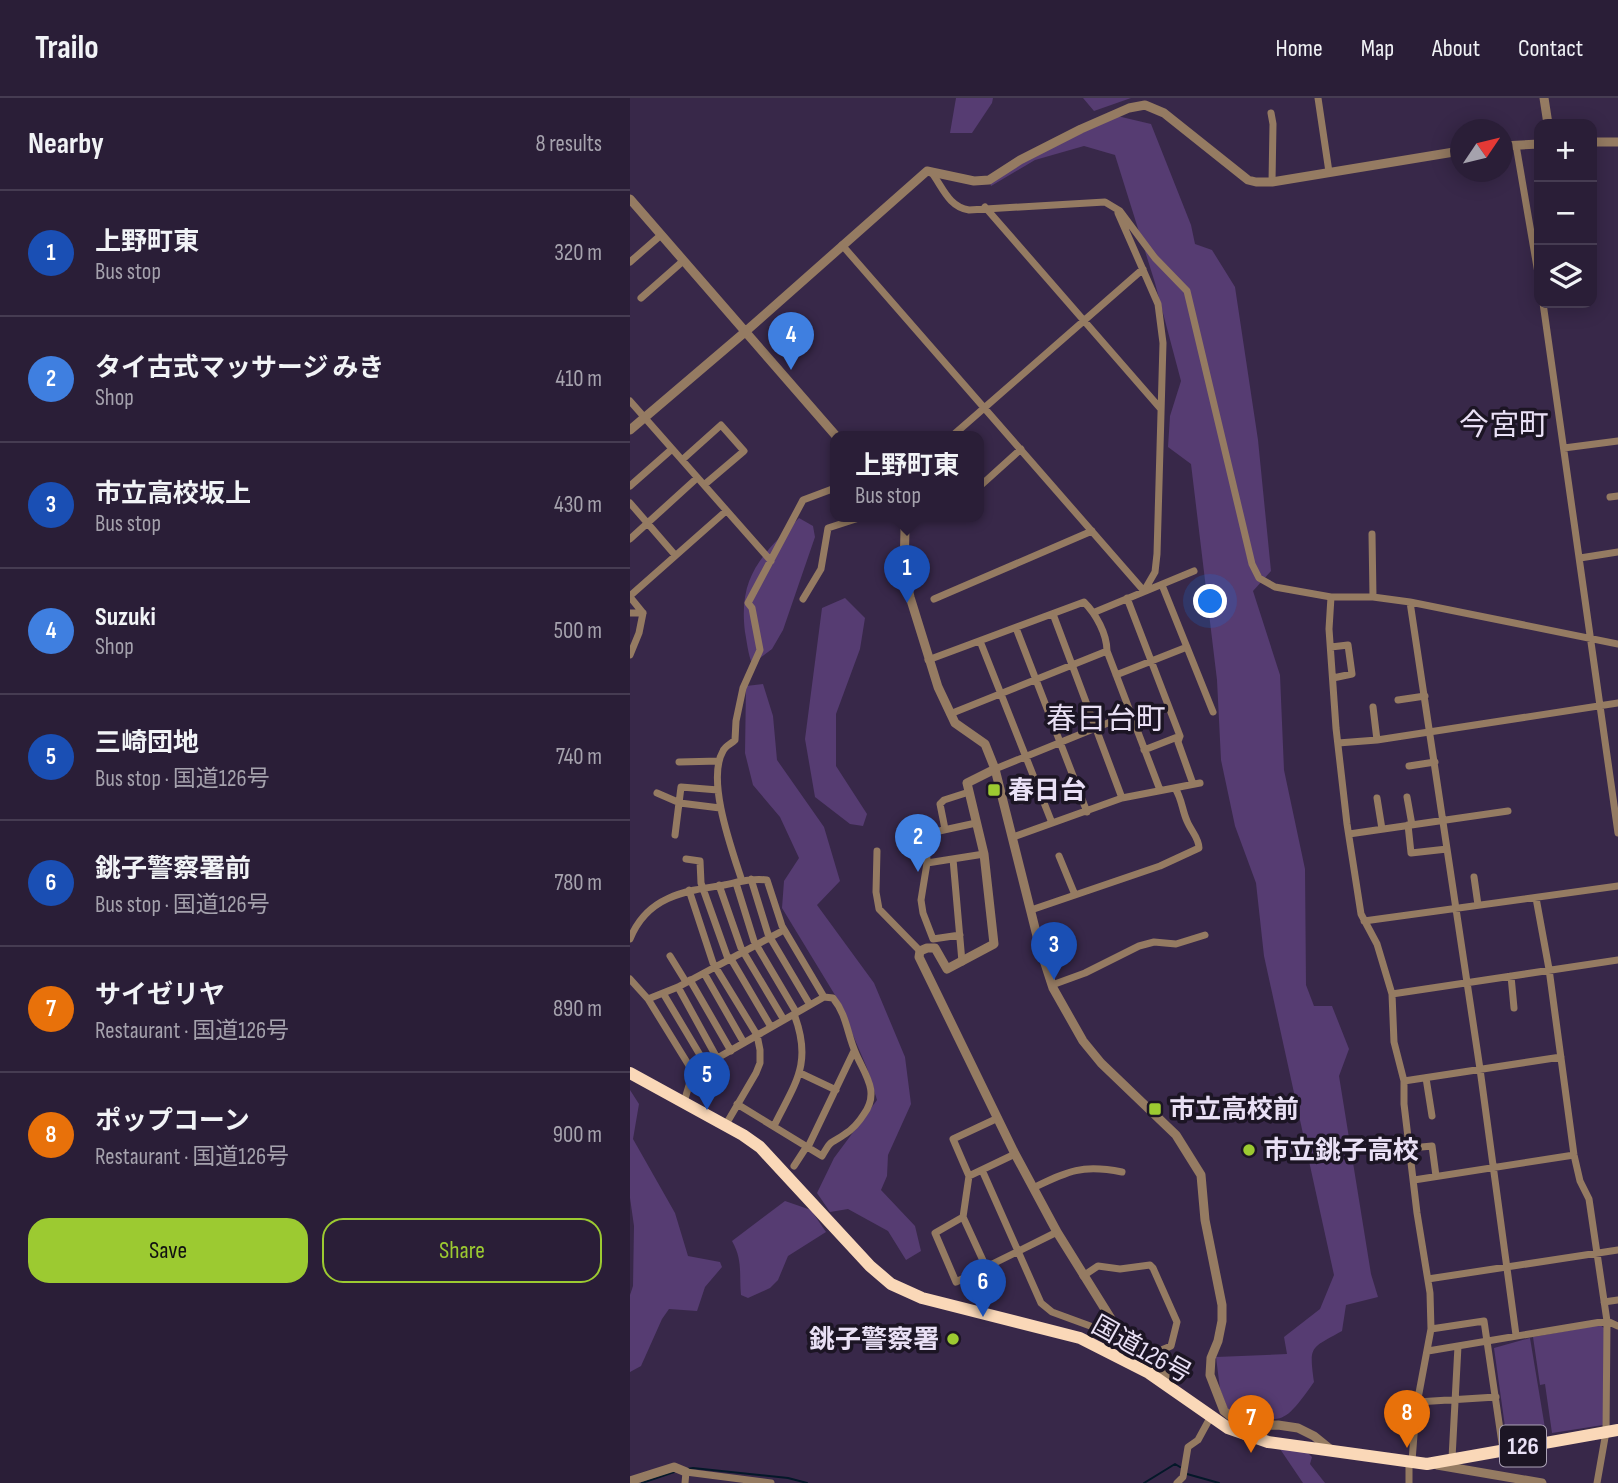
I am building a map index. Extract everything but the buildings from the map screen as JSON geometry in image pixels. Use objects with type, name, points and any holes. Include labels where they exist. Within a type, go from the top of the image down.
[{"type":"highway","name":"国道126号","points":[[630,1073],[752,1141],[771,1157],[870,1266],[891,1284],[922,1298],[1080,1338],[1125,1359],[1171,1388],[1210,1418],[1237,1433],[1257,1440],[1303,1448],[1330,1449],[1427,1464],[1612,1431]]},
{"type":"street","points":[[1318,98],[1329,172]]},
{"type":"street","points":[[1544,98],[1547,119]]},
{"type":"street","points":[[630,430],[927,171],[961,176],[974,181],[989,180],[1020,160],[1081,129],[1129,108],[1145,105],[1164,113],[1248,180],[1272,182],[1450,153]]},
{"type":"street","points":[[1271,113],[1272,182]]},
{"type":"street","points":[[1597,142],[1618,142]]},
{"type":"street","points":[[1513,145],[1534,144]]},
{"type":"street","points":[[1516,145],[1534,250]]},
{"type":"street","points":[[932,173],[948,198],[959,208],[969,210],[1105,202],[1116,209],[1155,258],[1186,291],[1252,564],[1259,578],[1275,587],[1331,597],[1373,597],[1410,603],[1618,643]]},
{"type":"street","points":[[630,199],[832,431]]},
{"type":"street","points":[[985,207],[1160,409]]},
{"type":"street","points":[[1116,209],[1158,304],[1163,343],[1155,572],[1144,591]]},
{"type":"street","points":[[630,262],[661,235]]},
{"type":"street","points":[[842,245],[1144,591]]},
{"type":"street","points":[[641,298],[683,261]]},
{"type":"street","points":[[958,431],[1143,269]]},
{"type":"street","points":[[1544,308],[1618,833]]},
{"type":"street","points":[[630,401],[771,561]]},
{"type":"street","points":[[682,460],[721,425],[744,452],[704,485]]},
{"type":"street","points":[[1564,448],[1618,440]]},
{"type":"street","points":[[630,486],[672,449]]},
{"type":"street","points":[[984,482],[1021,449]]},
{"type":"street","points":[[630,539],[697,478]]},
{"type":"street","points":[[774,1126],[800,1073],[803,1050],[795,1013],[754,940],[720,808],[719,761],[723,751],[735,740],[743,688],[760,650],[752,608],[748,603],[803,500],[830,490]]},
{"type":"street","points":[[630,503],[675,555]]},
{"type":"street","points":[[630,655],[639,634],[643,613],[630,596],[726,511]]},
{"type":"street","points":[[803,599],[821,569],[828,528],[847,522]]},
{"type":"street","points":[[903,522],[904,570],[929,660],[955,723],[985,744],[995,769],[1052,985],[1083,1041],[1101,1063],[1176,1135],[1201,1175],[1205,1220],[1222,1305],[1222,1321],[1211,1358],[1210,1375],[1224,1411],[1234,1419],[1251,1426],[1278,1425],[1298,1428],[1330,1449]]},
{"type":"street","points":[[934,599],[1092,531]]},
{"type":"street","points":[[1372,534],[1373,597]]},
{"type":"street","points":[[1580,558],[1618,552]]},
{"type":"street","points":[[1095,612],[1194,571]]},
{"type":"street","points":[[1162,585],[1213,712]]},
{"type":"street","points":[[1331,597],[1331,647],[1338,743],[1349,834],[1361,914],[1377,944],[1392,994],[1394,1042],[1404,1081],[1413,1180],[1429,1279],[1431,1329],[1417,1402],[1409,1483]]},
{"type":"street","points":[[1013,837],[1122,798],[1197,783],[1178,742],[1180,736],[1127,598]]},
{"type":"street","points":[[929,660],[1084,602],[1095,612],[1107,652],[1160,790]]},
{"type":"street","points":[[1410,603],[1480,1069],[1516,1335]]},
{"type":"street","points":[[630,613],[643,613]]},
{"type":"street","points":[[1053,614],[1122,798]]},
{"type":"street","points":[[1016,628],[1087,812]]},
{"type":"street","points":[[980,641],[1052,823]]},
{"type":"street","points":[[1331,647],[1348,645],[1352,674],[1334,678]]},
{"type":"street","points":[[1116,675],[1187,647]]},
{"type":"street","points":[[950,714],[1107,652]]},
{"type":"street","points":[[1398,700],[1425,696]]},
{"type":"street","points":[[1338,743],[1431,733],[1618,703]]},
{"type":"street","points":[[1373,706],[1377,740]]},
{"type":"street","points":[[920,951],[935,948],[947,969],[994,944],[984,854],[967,783],[1130,714]]},
{"type":"street","points":[[1144,750],[1180,736]]},
{"type":"street","points":[[679,762],[719,761]]},
{"type":"street","points":[[1409,766],[1435,762]]},
{"type":"street","points":[[675,835],[681,787],[718,790]]},
{"type":"street","points":[[1031,910],[1160,866],[1199,848],[1199,843],[1186,821],[1182,798],[1175,788]]},
{"type":"street","points":[[945,829],[940,804],[944,800],[970,792]]},
{"type":"street","points":[[657,793],[680,803],[720,808]]},
{"type":"street","points":[[1406,797],[1411,853],[1447,849]]},
{"type":"street","points":[[1377,798],[1382,829]]},
{"type":"street","points":[[1349,834],[1508,811]]},
{"type":"street","points":[[960,935],[933,939],[923,913],[921,901],[928,863],[926,836],[976,822]]},
{"type":"street","points":[[877,851],[876,892],[879,909],[920,951]]},
{"type":"street","points":[[928,863],[984,854]]},
{"type":"street","points":[[1059,856],[1075,895]]},
{"type":"street","points":[[686,859],[700,861],[704,887],[727,956],[771,1027]]},
{"type":"street","points":[[953,859],[962,962]]},
{"type":"street","points":[[1474,877],[1478,905]]},
{"type":"street","points":[[751,879],[771,937],[810,1005]]},
{"type":"street","points":[[630,936],[651,910],[669,897],[704,887],[751,879],[767,880],[784,930],[824,996]]},
{"type":"street","points":[[719,886],[744,953],[784,1020]]},
{"type":"street","points":[[1364,921],[1618,886]]},
{"type":"street","points":[[689,890],[713,963],[757,1035],[760,1063],[725,1126]]},
{"type":"street","points":[[1536,898],[1549,970],[1573,1156],[1580,1181],[1590,1199],[1607,1321],[1612,1431],[1597,1483]]},
{"type":"street","points":[[648,999],[704,974],[784,930]]},
{"type":"street","points":[[1052,985],[1085,973],[1139,946],[1154,942],[1176,944],[1205,935]]},
{"type":"street","points":[[920,951],[919,957],[1015,1154],[1057,1232],[1123,1338],[1170,1378],[1171,1388]]},
{"type":"street","points":[[670,956],[731,1051]]},
{"type":"street","points":[[1392,994],[1618,960]]},
{"type":"street","points":[[704,974],[744,1042]]},
{"type":"street","points":[[1511,976],[1514,1008]]},
{"type":"street","points":[[630,979],[648,999],[693,1072]]},
{"type":"street","points":[[678,987],[717,1058]]},
{"type":"street","points":[[663,992],[706,1065]]},
{"type":"street","points":[[684,1102],[693,1072],[824,996],[833,998],[844,1015],[854,1051],[869,1079],[872,1100],[846,1134],[831,1140],[822,1156],[737,1104]]},
{"type":"street","points":[[794,1166],[807,1147],[854,1051]]},
{"type":"street","points":[[1404,1081],[1560,1057]]},
{"type":"street","points":[[800,1073],[835,1090]]},
{"type":"street","points":[[1426,1078],[1432,1116]]},
{"type":"street","points":[[986,1267],[963,1217],[969,1176],[953,1139],[998,1118]]},
{"type":"street","points":[[1411,1149],[1432,1146],[1436,1176]]},
{"type":"street","points":[[969,1176],[1015,1154]]},
{"type":"street","points":[[1413,1180],[1573,1156]]},
{"type":"street","points":[[982,1170],[1041,1303],[1052,1312],[1123,1338]]},
{"type":"street","points":[[1033,1188],[1072,1170],[1122,1172]]},
{"type":"street","points":[[963,1217],[935,1233],[956,1282],[1057,1232]]},
{"type":"street","points":[[1429,1279],[1618,1250]]},
{"type":"street","points":[[1083,1276],[1098,1266],[1120,1269],[1150,1265],[1153,1268],[1177,1322],[1171,1346],[1159,1351],[1152,1365]]},
{"type":"street","points":[[1604,1302],[1618,1300]]},
{"type":"street","points":[[1431,1329],[1484,1321],[1503,1450]]},
{"type":"street","points":[[1427,1351],[1607,1321],[1618,1326]]},
{"type":"street","points":[[1452,1458],[1458,1346]]},
{"type":"street","points":[[1417,1402],[1496,1397]]},
{"type":"street","points":[[1177,1483],[1183,1477],[1188,1447],[1198,1440],[1210,1418]]},
{"type":"street","points":[[1427,1464],[1542,1483]]},
{"type":"street","points":[[630,1481],[674,1467],[686,1472],[771,1483]]},
{"type":"street","points":[[685,1483],[686,1472]]},
{"type":"shaded area","points":[[956,98],[993,98],[972,133],[950,133]]},
{"type":"shaded area","points":[[1083,98],[1131,98],[1094,111]]},
{"type":"shaded area","points":[[1113,115],[1151,124],[1191,225],[1195,244],[1212,250],[1235,287],[1258,440],[1271,571],[1253,591],[1280,675],[1284,770],[1305,869],[1306,985],[1314,1006],[1332,1006],[1349,1049],[1339,1076],[1371,1274],[1378,1297],[1346,1305],[1342,1331],[1314,1349],[1314,1382],[1286,1415],[1271,1419],[1229,1412],[1220,1389],[1216,1357],[1287,1354],[1284,1337],[1320,1309],[1334,1275],[1264,956],[1256,883],[1235,826],[1221,760],[1217,680],[1191,464],[1168,447],[1170,416],[1181,381],[1155,283],[1115,155],[1084,146],[1035,160],[991,186],[989,180]]},
{"type":"shaded area","points":[[799,518],[813,526],[815,537],[783,630],[772,649],[752,664],[744,613],[749,581],[764,556]]},
{"type":"shaded area","points":[[845,598],[865,618],[860,649],[836,714],[836,766],[867,814],[863,826],[850,824],[815,797],[805,739],[822,608]]},
{"type":"shaded area","points":[[763,684],[773,716],[777,760],[824,827],[840,881],[817,905],[874,983],[905,1057],[911,1104],[888,1155],[887,1176],[881,1190],[915,1226],[921,1251],[906,1260],[888,1231],[848,1209],[830,1212],[817,1193],[834,1158],[877,1100],[867,1068],[838,1000],[782,908],[784,881],[799,858],[780,817],[753,785],[745,753],[746,686]]},
{"type":"shaded area","points":[[630,1090],[639,1104],[633,1139],[675,1213],[688,1256],[720,1262],[722,1267],[705,1287],[697,1311],[669,1309],[641,1366],[630,1372],[630,1295],[633,1286],[634,1226],[630,1198]]},
{"type":"shaded area","points":[[785,1201],[811,1210],[826,1232],[788,1256],[778,1280],[770,1288],[748,1298],[741,1295],[739,1261],[732,1241]]},
{"type":"shaded area","points":[[1600,1325],[1604,1328],[1603,1425],[1552,1433],[1545,1384],[1540,1385],[1533,1337]]},
{"type":"shaded area","points":[[1530,1338],[1546,1434],[1507,1441],[1494,1348]]},
{"type":"shaded area","points":[[1278,1446],[1307,1452],[1312,1457],[1310,1464],[1325,1483],[1303,1483]]},
{"type":"waterway","points":[[1144,1483],[1175,1464],[1180,1467]]},
{"type":"waterway","points":[[687,1469],[788,1478],[807,1483]]},
{"type":"waterway","points":[[642,1483],[674,1472]]},
{"type":"waterway","points":[[1187,1474],[1219,1483]]},
{"type":"place","name":"Suzuki","points":[[791,370]]},
{"type":"place","name":"上野町東","points":[[907,603]]},
{"type":"place","name":"春日台","points":[[994,790]]},
{"type":"place","name":"タイ古式マッサージ みき","points":[[918,872]]},
{"type":"place","name":"市立高校坂上","points":[[1054,980]]},
{"type":"place","name":"市立高校前","points":[[1155,1109]]},
{"type":"place","name":"三崎団地","points":[[707,1110]]},
{"type":"place","name":"市立銚子高校","points":[[1249,1150]]},
{"type":"place","name":"銚子警察署前","points":[[983,1317]]},
{"type":"place","name":"銚子警察署","points":[[953,1339]]},
{"type":"place","name":"ポップコーン","points":[[1407,1448]]},
{"type":"place","name":"サイゼリヤ","points":[[1251,1453]]},
{"type":"district","name":"今宮町","points":[[1504,425]]},
{"type":"district","name":"春日台町","points":[[1106,719]]}]
